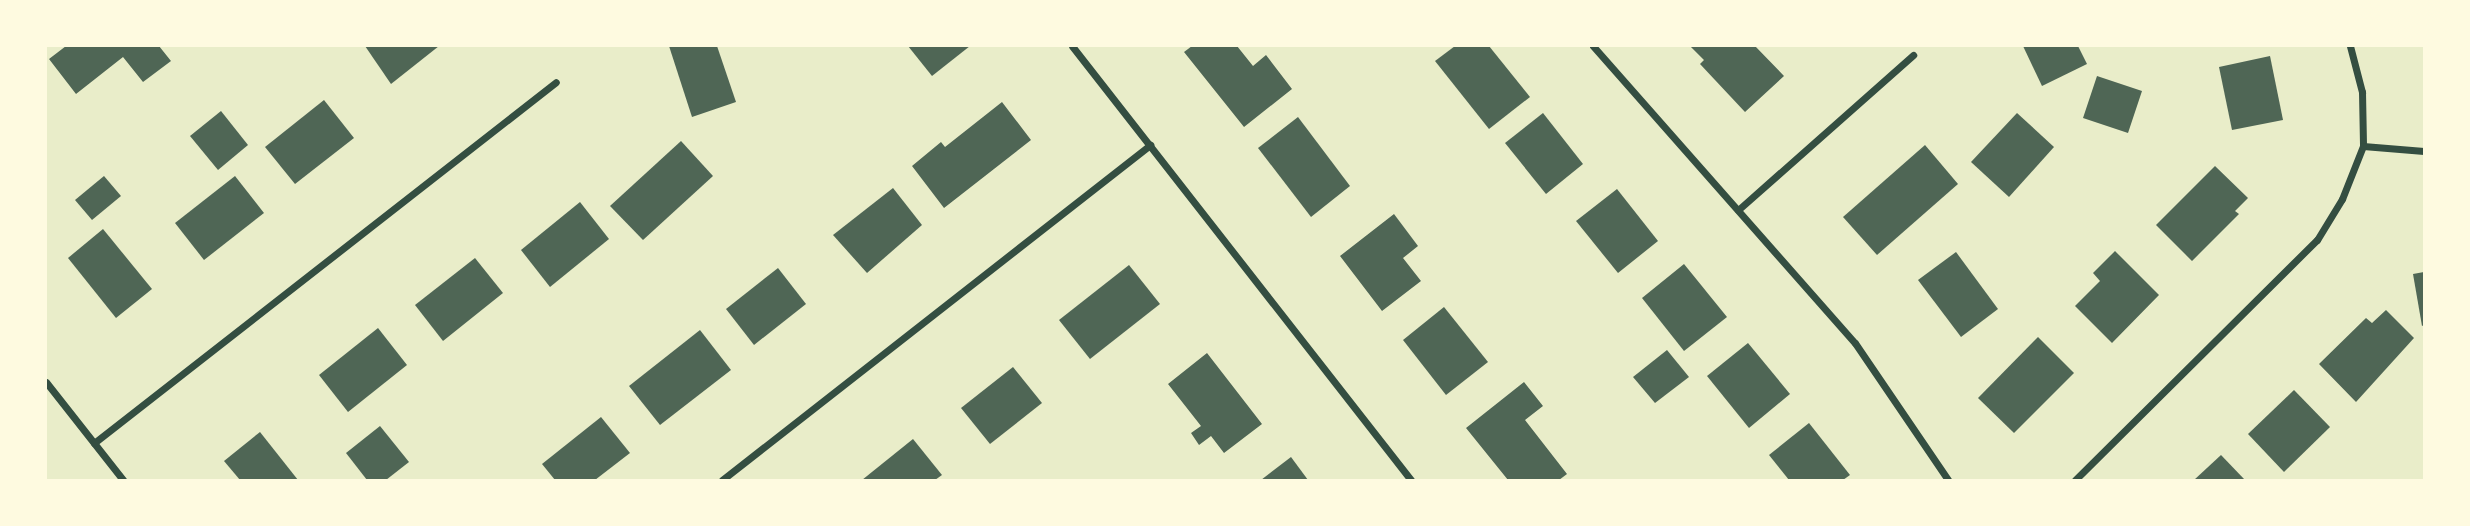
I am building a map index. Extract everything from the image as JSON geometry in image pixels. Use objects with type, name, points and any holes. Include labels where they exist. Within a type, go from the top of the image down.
[{"type":"street","points":[[1072,46],[1411,481]]},
{"type":"street","points":[[1593,46],[1855,343],[1948,481]]},
{"type":"street","points":[[2076,481],[2317,240],[2342,199],[2363,146],[2362,92],[2350,46]]},
{"type":"street","points":[[1738,210],[1913,55]]},
{"type":"street","points":[[94,443],[556,82]]},
{"type":"street","points":[[722,481],[1150,145]]},
{"type":"street","points":[[2363,146],[2424,151]]},
{"type":"street","points":[[46,382],[123,481]]},
{"type":"building","points":[[66,46],[159,46],[171,61],[143,82],[123,57],[76,94],[49,59]]},
{"type":"building","points":[[365,46],[439,46],[391,84]]},
{"type":"building","points":[[669,46],[717,46],[736,102],[692,117]]},
{"type":"building","points":[[908,46],[970,46],[932,76]]},
{"type":"building","points":[[1192,46],[1237,46],[1253,66],[1266,55],[1292,89],[1244,127],[1184,52]]},
{"type":"building","points":[[1455,46],[1489,46],[1530,97],[1489,129],[1435,61]]},
{"type":"building","points":[[1690,46],[1755,46],[1784,76],[1745,112],[1700,64],[1704,60]]},
{"type":"building","points":[[2023,46],[2078,46],[2087,64],[2042,86]]},
{"type":"building","points":[[2270,56],[2283,120],[2232,130],[2219,67]]},
{"type":"building","points":[[2097,76],[2142,91],[2128,133],[2083,118]]},
{"type":"building","points":[[324,100],[354,138],[295,184],[265,147]]},
{"type":"building","points":[[1002,102],[1031,140],[944,208],[912,166],[941,142],[945,147]]},
{"type":"building","points":[[221,111],[248,145],[218,170],[190,136]]},
{"type":"building","points":[[1543,113],[1583,164],[1546,194],[1505,143]]},
{"type":"building","points":[[2017,113],[2054,147],[2009,197],[1971,162]]},
{"type":"building","points":[[1298,117],[1350,186],[1311,217],[1258,148]]},
{"type":"building","points":[[681,141],[713,176],[643,240],[610,206]]},
{"type":"building","points":[[1925,145],[1958,184],[1877,255],[1843,217]]},
{"type":"building","points":[[2215,166],[2248,198],[2235,211],[2239,214],[2192,261],[2156,225]]},
{"type":"building","points":[[104,176],[121,196],[92,220],[75,200]]},
{"type":"building","points":[[235,176],[264,213],[204,260],[175,223]]},
{"type":"building","points":[[893,188],[922,225],[867,273],[833,235]]},
{"type":"building","points":[[1617,189],[1658,241],[1618,273],[1576,221]]},
{"type":"building","points":[[580,202],[609,239],[550,287],[521,250]]},
{"type":"building","points":[[1394,214],[1418,246],[1403,258],[1421,281],[1382,311],[1340,256]]},
{"type":"building","points":[[103,229],[152,289],[116,318],[68,258]]},
{"type":"building","points":[[2115,251],[2159,295],[2112,343],[2075,306],[2100,281],[2093,273]]},
{"type":"building","points":[[1956,252],[1998,309],[1961,337],[1918,280]]},
{"type":"building","points":[[475,258],[503,293],[443,341],[415,305]]},
{"type":"building","points":[[1684,264],[1727,317],[1684,351],[1642,298]]},
{"type":"building","points":[[1129,265],[1160,304],[1090,359],[1059,320]]},
{"type":"building","points":[[778,268],[806,304],[754,345],[726,309]]},
{"type":"building","points":[[2424,272],[2424,325],[2422,326],[2413,274]]},
{"type":"building","points":[[1444,307],[1488,362],[1446,395],[1403,340]]},
{"type":"building","points":[[2386,310],[2414,338],[2356,402],[2319,364],[2366,318],[2372,323]]},
{"type":"building","points":[[378,328],[407,365],[348,412],[319,375]]},
{"type":"building","points":[[700,330],[731,370],[660,425],[629,386]]},
{"type":"building","points":[[2038,337],[2074,373],[2014,433],[1978,398]]},
{"type":"building","points":[[1748,343],[1790,394],[1749,428],[1707,376]]},
{"type":"building","points":[[1667,350],[1689,377],[1655,403],[1633,377]]},
{"type":"building","points":[[1207,353],[1262,424],[1224,453],[1211,436],[1199,445],[1191,433],[1201,426],[1168,384]]},
{"type":"building","points":[[1013,367],[1042,403],[990,444],[961,408]]},
{"type":"building","points":[[1524,382],[1543,406],[1525,420],[1567,474],[1559,480],[1508,480],[1466,428]]},
{"type":"building","points":[[2294,390],[2330,427],[2284,472],[2248,434]]},
{"type":"building","points":[[601,417],[630,453],[595,480],[555,480],[542,464]]},
{"type":"building","points":[[1809,423],[1850,475],[1843,480],[1789,480],[1769,455]]},
{"type":"building","points":[[380,426],[409,462],[386,480],[367,480],[346,453]]},
{"type":"building","points":[[260,432],[298,480],[240,480],[224,461]]},
{"type":"building","points":[[913,439],[942,475],[935,480],[862,480]]},
{"type":"building","points":[[2221,455],[2245,480],[2194,480]]},
{"type":"building","points":[[1291,457],[1308,480],[1261,480]]}]
